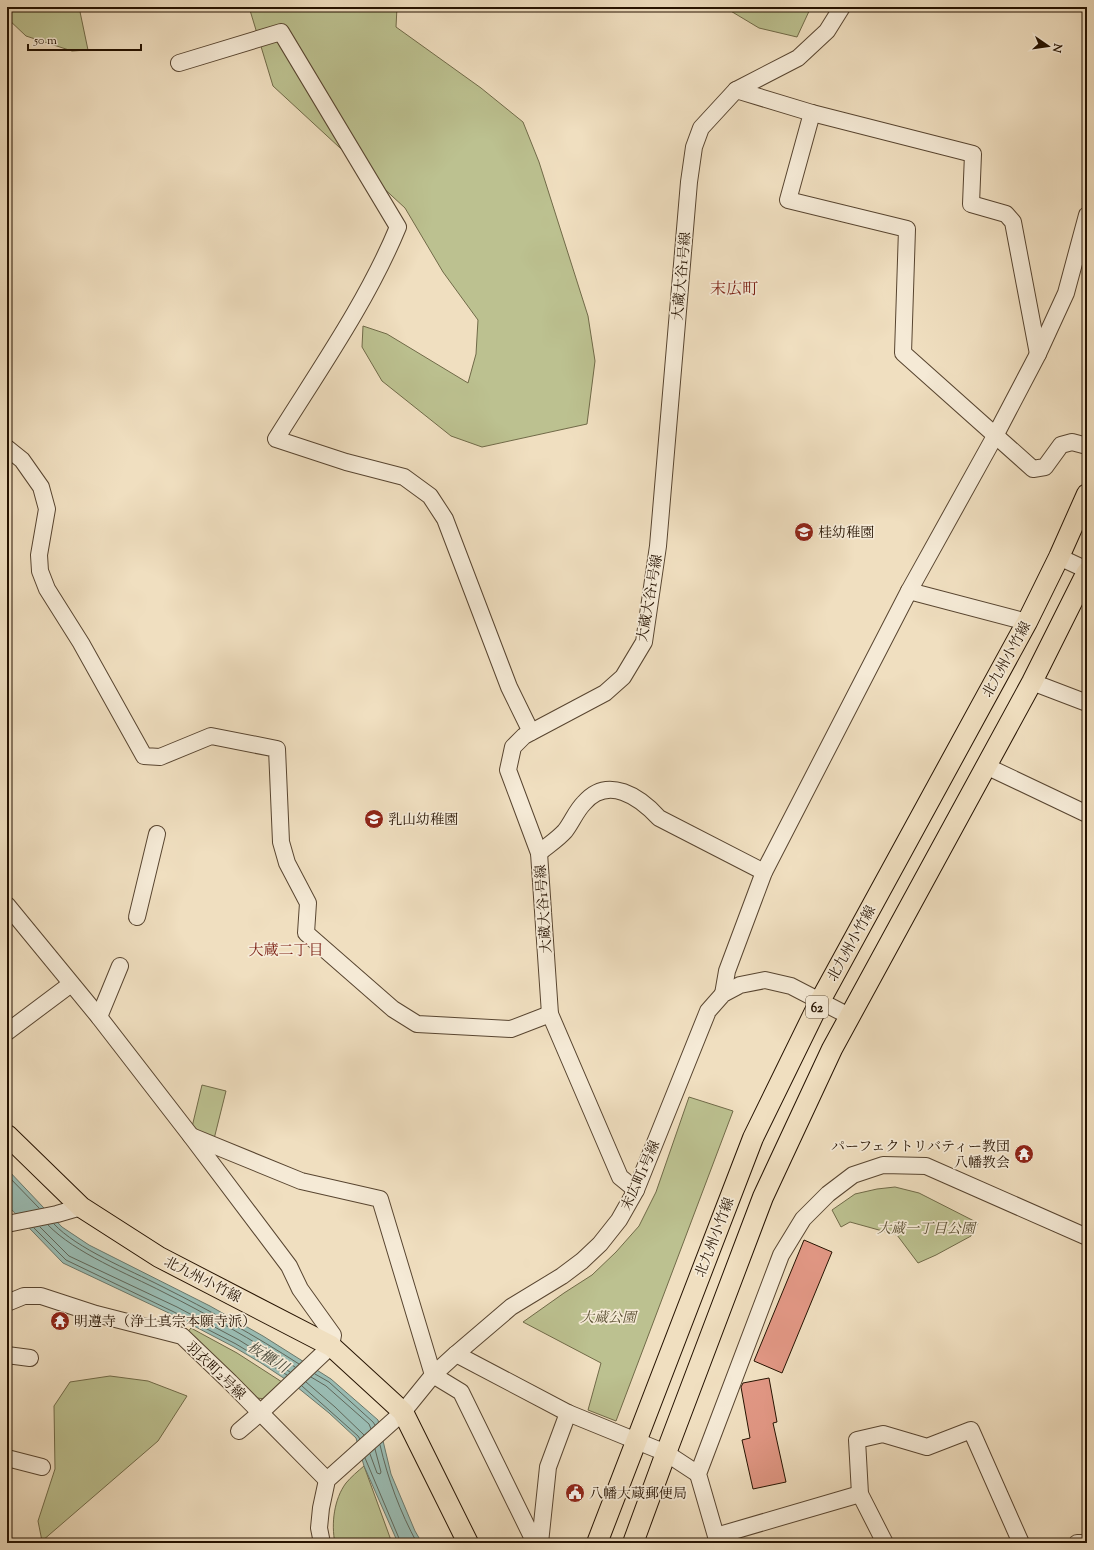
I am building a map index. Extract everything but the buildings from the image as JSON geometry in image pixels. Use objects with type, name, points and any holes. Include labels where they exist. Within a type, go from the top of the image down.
[{"type":"main road","name":"北九州小竹線","points":[[597,1543],[753,1138],[820,1001],[1027,622],[1059,557],[1087,494]]},
{"type":"main road","name":"62","points":[[633,1543],[763,1197],[832,1049],[1032,682],[1087,571]]},
{"type":"main road","name":"北九州小竹線","points":[[7,1135],[81,1206],[159,1257],[325,1351],[403,1412],[468,1543]]},
{"type":"street","name":"大蔵大谷1号線","points":[[636,1190],[620,1177],[550,1014],[539,853],[508,770],[514,748],[524,736],[605,693],[623,678],[644,642],[658,546],[677,321],[694,147],[701,128],[736,90],[798,58],[827,31],[842,7]]},
{"type":"street","points":[[179,63],[281,32],[398,227],[386,258],[343,332],[276,439],[346,462],[404,477],[430,496],[446,518],[509,687],[531,732]]},
{"type":"street","points":[[736,90],[812,113],[973,154],[970,204],[1006,214],[1013,222],[1038,354]]},
{"type":"street","points":[[812,113],[788,200],[907,229],[902,353],[1033,469],[1045,467],[1061,445],[1072,442],[1087,446]]},
{"type":"street","points":[[724,994],[727,971],[764,872],[909,591],[995,436],[1038,354],[1066,293],[1087,215]]},
{"type":"street","points":[[7,448],[22,460],[40,487],[47,509],[39,555],[40,571],[47,589],[81,643],[144,756],[160,757],[211,736],[277,749],[281,842],[287,863],[308,903],[306,933],[393,1009],[417,1024],[511,1029],[550,1014]]},
{"type":"street","points":[[1059,557],[1087,571]]},
{"type":"street","points":[[909,591],[1027,622]]},
{"type":"street","points":[[1032,682],[1087,703]]},
{"type":"street","points":[[986,766],[1087,814]]},
{"type":"street","points":[[539,853],[564,832],[583,803],[594,793],[612,789],[629,793],[648,805],[659,818],[764,872]]},
{"type":"street","points":[[137,917],[157,834]]},
{"type":"street","points":[[7,905],[99,1017],[192,1136],[289,1266],[300,1288],[333,1335],[325,1351],[240,1431]]},
{"type":"street","points":[[99,1017],[120,966]]},
{"type":"street","name":"末広町1号線","points":[[327,1480],[403,1412],[433,1375],[456,1354],[511,1307],[562,1276],[582,1261],[600,1244],[619,1220],[636,1190],[708,1011],[724,994],[740,985],[765,980],[791,986],[849,1016]]},
{"type":"street","points":[[7,1032],[71,984]]},
{"type":"street","points":[[192,1136],[301,1180],[380,1199],[433,1375],[461,1392],[535,1543]]},
{"type":"street","points":[[860,1494],[717,1540],[698,1474],[781,1254],[803,1219],[828,1194],[853,1175],[883,1165],[926,1166],[1087,1237]]},
{"type":"street","points":[[7,1224],[57,1214],[81,1206]]},
{"type":"street","name":"羽衣町2号線","points":[[7,1303],[24,1296],[41,1296],[96,1314],[182,1336],[327,1480]]},
{"type":"street","points":[[456,1354],[568,1413],[666,1453],[698,1474]]},
{"type":"street","points":[[7,1355],[30,1358]]},
{"type":"street","points":[[540,1543],[548,1467],[568,1413]]},
{"type":"street","points":[[885,1543],[860,1494],[857,1440],[883,1434],[927,1447],[971,1430],[1021,1543]]},
{"type":"street","points":[[7,1458],[42,1467]]},
{"type":"street","points":[[322,1543],[319,1528],[321,1508],[327,1480]]},
{"type":"green space","points":[[7,7],[79,7],[88,50],[72,51],[26,36],[7,18]]},
{"type":"green space","points":[[249,7],[397,7],[396,27],[481,88],[523,122],[539,162],[588,316],[595,361],[587,424],[482,447],[451,436],[382,381],[362,347],[363,326],[387,334],[468,383],[476,354],[478,320],[443,272],[405,208],[273,86]]},
{"type":"green space","points":[[504,7],[548,7],[547,9],[508,10]]},
{"type":"green space","points":[[724,7],[811,7],[797,37],[759,28]]},
{"type":"green space","points":[[202,1085],[226,1091],[214,1139],[190,1131]]},
{"type":"green space","name":"大蔵公園","points":[[689,1097],[733,1111],[616,1421],[588,1410],[601,1363],[523,1322],[592,1275],[616,1252],[639,1226],[656,1192]]},
{"type":"green space","name":"大蔵一丁目公園","points":[[895,1187],[919,1193],[978,1223],[971,1236],[918,1263],[897,1235],[850,1222],[841,1227],[832,1210],[855,1194]]},
{"type":"green space","points":[[191,1328],[237,1353],[282,1382],[265,1399],[257,1398],[186,1334]]},
{"type":"green space","points":[[110,1376],[148,1381],[187,1396],[158,1441],[42,1541],[38,1521],[55,1469],[54,1406],[70,1382]]},
{"type":"green space","points":[[364,1466],[392,1543],[335,1543],[333,1528],[334,1512],[339,1496],[346,1483]]},
{"type":"water","name":"板櫃川","points":[[7,1169],[62,1227],[89,1245],[210,1306],[263,1336],[331,1379],[378,1420],[391,1474],[415,1531],[422,1543],[398,1543],[364,1466],[356,1438],[329,1413],[297,1387],[234,1347],[173,1315],[63,1263],[7,1205]]},
{"type":"place","name":"桂幼稚園","points":[[804,532]]},
{"type":"place","name":"乳山幼稚園","points":[[374,819]]},
{"type":"place","name":"パーフェクトリバティー教団 八幡教会","points":[[1024,1154]]},
{"type":"place","name":"明遵寺（浄土真宗本願寺派）","points":[[60,1321]]},
{"type":"place","name":"八幡大蔵郵便局","points":[[575,1493]]},
{"type":"district","name":"末広町","points":[[734,288]]},
{"type":"district","name":"大蔵二丁目","points":[[286,950]]}]
